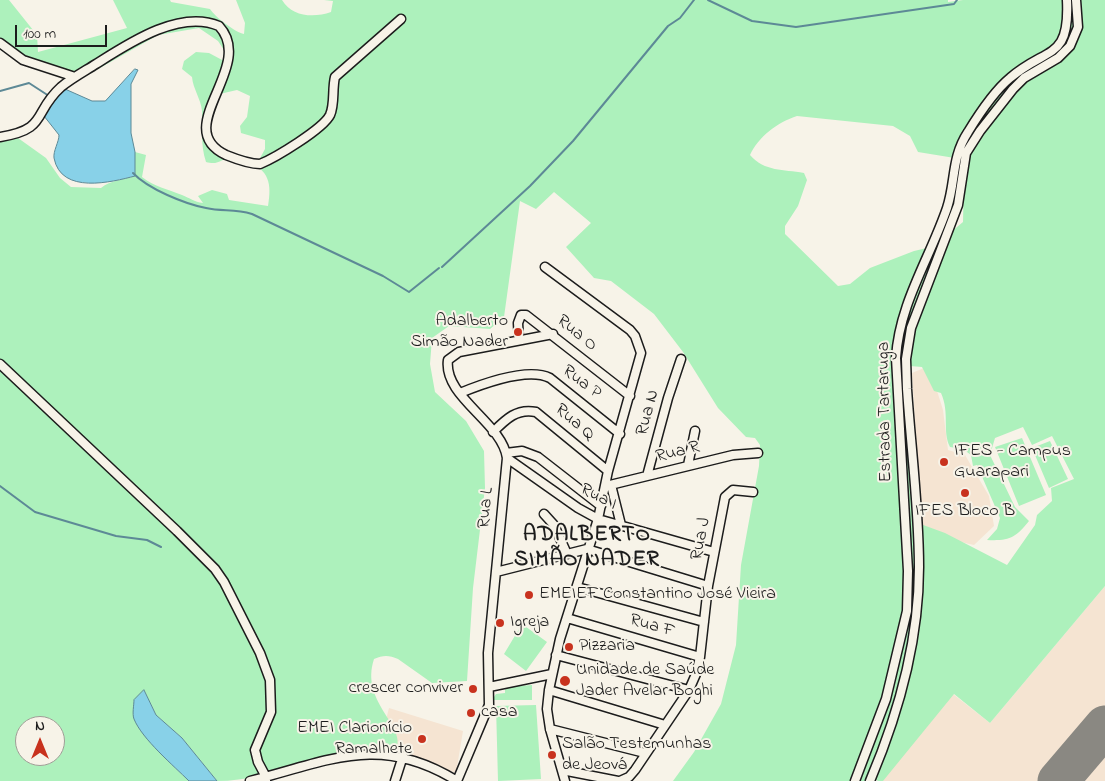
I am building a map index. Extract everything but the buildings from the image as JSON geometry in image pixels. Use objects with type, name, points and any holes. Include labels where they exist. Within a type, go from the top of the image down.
[{"type":"street","name":"Estrada Tartaruga","points":[[855,781],[886,699],[907,611],[908,571],[896,358],[898,336],[904,313],[947,210],[959,147],[1009,78],[1061,43],[1067,30],[1067,0]]},
{"type":"street","name":"Estrada Tartaruga","points":[[870,781],[902,690],[916,613],[919,567],[906,359],[911,328],[958,205],[966,153],[994,111],[1013,89],[1024,78],[1058,58],[1070,46],[1078,27],[1076,0]]},
{"type":"street","points":[[0,137],[20,133],[31,128],[38,121],[54,94],[75,77],[153,31],[201,22],[219,26],[228,43],[229,60],[226,74],[208,113],[207,135],[213,146],[219,151],[242,160],[260,164],[303,139],[327,120],[332,109],[335,77],[401,19]]},
{"type":"street","points":[[0,43],[27,62],[75,77]]},
{"type":"street","points":[[545,268],[581,296],[626,326],[635,336],[641,353],[620,434],[608,471],[608,486],[621,525]]},
{"type":"street","name":"Rua O","points":[[519,340],[518,323],[523,315],[530,317],[630,396]]},
{"type":"street","points":[[553,334],[459,352],[449,358],[449,371],[460,393],[494,432],[506,455],[522,451],[538,457],[600,506]]},
{"type":"street","name":"Rua N","points":[[647,476],[668,398],[681,359]]},
{"type":"street","points":[[0,364],[177,531],[215,569],[224,582],[260,653],[270,680],[271,712],[255,750],[266,779]]},
{"type":"street","name":"Rua P","points":[[460,393],[520,375],[542,374],[550,378],[620,434]]},
{"type":"street","name":"Rua Q","points":[[494,432],[508,417],[516,413],[536,412],[608,471]]},
{"type":"street","points":[[688,465],[695,432]]},
{"type":"street","name":"Rua R","points":[[608,486],[740,453],[758,453]]},
{"type":"street","name":"Rua I","points":[[506,455],[578,508],[598,519],[714,552]]},
{"type":"street","name":"Rua L","points":[[457,781],[486,713],[489,687],[488,653],[506,455]]},
{"type":"street","points":[[565,781],[550,729],[547,709],[549,690],[556,654],[598,519],[600,506],[608,486]]},
{"type":"street","name":"Rua J","points":[[619,781],[629,777],[688,690],[700,657],[708,586],[727,494],[734,490],[753,492]]},
{"type":"street","points":[[544,514],[554,525],[567,554]]},
{"type":"street","points":[[496,572],[587,550],[708,586]]},
{"type":"street","points":[[576,587],[704,622]]},
{"type":"street","name":"Rua F","points":[[567,618],[700,657]]},
{"type":"street","points":[[556,654],[688,690]]},
{"type":"street","points":[[489,687],[552,674]]},
{"type":"street","points":[[549,690],[665,724]]},
{"type":"street","points":[[550,729],[645,754]]},
{"type":"street","points":[[250,781],[266,779],[356,754],[403,756],[426,764],[457,781]]},
{"type":"street","points":[[395,781],[403,756]]},
{"type":"street","points":[[562,770],[619,781]]},
{"type":"shaded area","name":"IFES - Campus Guarapari","points":[[924,368],[934,381],[943,410],[948,450],[965,455],[989,496],[994,526],[974,545],[943,538],[921,524],[912,373]]},
{"type":"shaded area","points":[[1105,586],[1105,781],[877,781],[953,694],[990,723]]},
{"type":"shaded area","name":"EMEI Clarionício Ramalhete","points":[[389,708],[463,731],[456,773],[379,747]]},
{"type":"green space","points":[[0,0],[9,0],[37,35],[38,52],[127,28],[113,0],[170,0],[171,2],[210,9],[226,24],[244,34],[245,23],[236,0],[282,0],[286,6],[297,13],[318,15],[331,12],[333,1],[324,0],[948,0],[948,2],[963,0],[1105,0],[1105,586],[990,723],[954,694],[883,781],[878,781],[874,778],[872,781],[673,781],[694,752],[721,704],[736,645],[741,565],[759,466],[760,445],[755,438],[746,437],[718,408],[683,352],[654,314],[611,281],[594,278],[566,247],[591,223],[554,192],[536,209],[520,201],[504,317],[490,329],[449,326],[432,338],[430,364],[435,392],[466,421],[484,451],[485,488],[473,588],[467,681],[432,683],[398,659],[386,656],[374,659],[371,674],[373,687],[377,699],[394,729],[397,747],[374,747],[351,751],[262,775],[217,781],[182,738],[156,715],[144,690],[163,756],[189,781],[0,781],[0,140],[18,138],[46,158],[60,178],[71,187],[101,188],[135,175],[135,152],[146,155],[142,177],[156,186],[197,202],[203,203],[198,196],[212,190],[227,194],[229,200],[268,206],[270,191],[264,173],[254,165],[232,158],[214,163],[206,162],[202,143],[201,107],[192,77],[182,69],[184,61],[196,52],[209,53],[224,61],[226,53],[218,41],[199,28],[158,35],[70,85],[66,77],[33,67],[0,44]],"holes":[[[237,90],[250,96],[247,117],[240,126],[241,133],[265,140],[265,149],[259,160],[221,148],[215,142],[212,135],[212,112],[215,95]],[[797,116],[893,126],[910,136],[918,152],[967,160],[964,176],[963,222],[951,232],[942,251],[927,248],[914,251],[870,268],[850,284],[838,286],[785,234],[785,226],[798,206],[807,180],[804,173],[768,167],[750,155],[758,142],[769,131]],[[910,366],[922,367],[934,391],[941,393],[946,415],[946,435],[950,447],[963,449],[971,455],[973,466],[977,465],[1000,518],[997,529],[987,540],[1007,539],[1016,535],[1029,521],[1015,507],[990,455],[995,438],[1023,427],[1032,445],[1052,436],[1074,479],[1051,488],[1052,501],[1037,515],[1035,525],[1007,565],[945,533],[915,522],[907,397]]]},
{"type":"green space","points":[[1022,438],[1046,495],[1019,506],[995,447]]},
{"type":"green space","points":[[1050,441],[1068,479],[1049,488],[1032,448]]},
{"type":"green space","points":[[522,624],[547,642],[526,671],[504,654]]},
{"type":"green space","points":[[532,685],[532,700],[492,700],[496,694],[505,693],[505,687]]},
{"type":"green space","points":[[536,705],[541,779],[498,781],[496,706]]},
{"type":"water","points":[[135,69],[138,70],[131,84],[131,133],[135,152],[135,176],[101,183],[77,182],[66,177],[59,170],[54,158],[59,135],[44,116],[60,92],[65,89],[92,101],[105,101]]},
{"type":"water","points":[[144,690],[156,715],[182,738],[217,781],[189,781],[144,735],[134,719],[133,712],[134,700]]},
{"type":"waterway","points":[[442,267],[530,186],[573,141],[668,26],[680,18],[694,0]]},
{"type":"waterway","points":[[708,0],[752,21],[796,27],[954,4],[957,0]]},
{"type":"waterway","points":[[0,91],[29,83],[49,96]]},
{"type":"waterway","points":[[133,173],[157,190],[188,203],[212,209],[252,214],[383,276],[409,292],[439,268]]},
{"type":"waterway","points":[[0,486],[35,512],[116,536],[147,540],[161,547]]},
{"type":"runway","points":[[1058,781],[1105,726]]},
{"type":"place","name":"Adalberto Simão Nader","points":[[518,332]]},
{"type":"place","name":"IFES - Campus Guarapari","points":[[944,462]]},
{"type":"place","name":"IFES Bloco B","points":[[965,493]]},
{"type":"place","name":"EMEIEF Constantino José Vieira","points":[[529,595]]},
{"type":"place","name":"Igreja","points":[[500,623]]},
{"type":"place","name":"Pizzaria","points":[[569,647]]},
{"type":"place","name":"Unidade de Saúde Jader Avelar Boghi","points":[[565,681]]},
{"type":"place","name":"crescer conviver","points":[[473,689]]},
{"type":"place","name":"casa","points":[[471,713]]},
{"type":"place","name":"EMEI Clarionício Ramalhete","points":[[422,739]]},
{"type":"place","name":"Salão Testemunhas de Jeová","points":[[552,755]]},
{"type":"district","name":"ADALBERTO SIMÃO NADER","points":[[587,548]]}]
